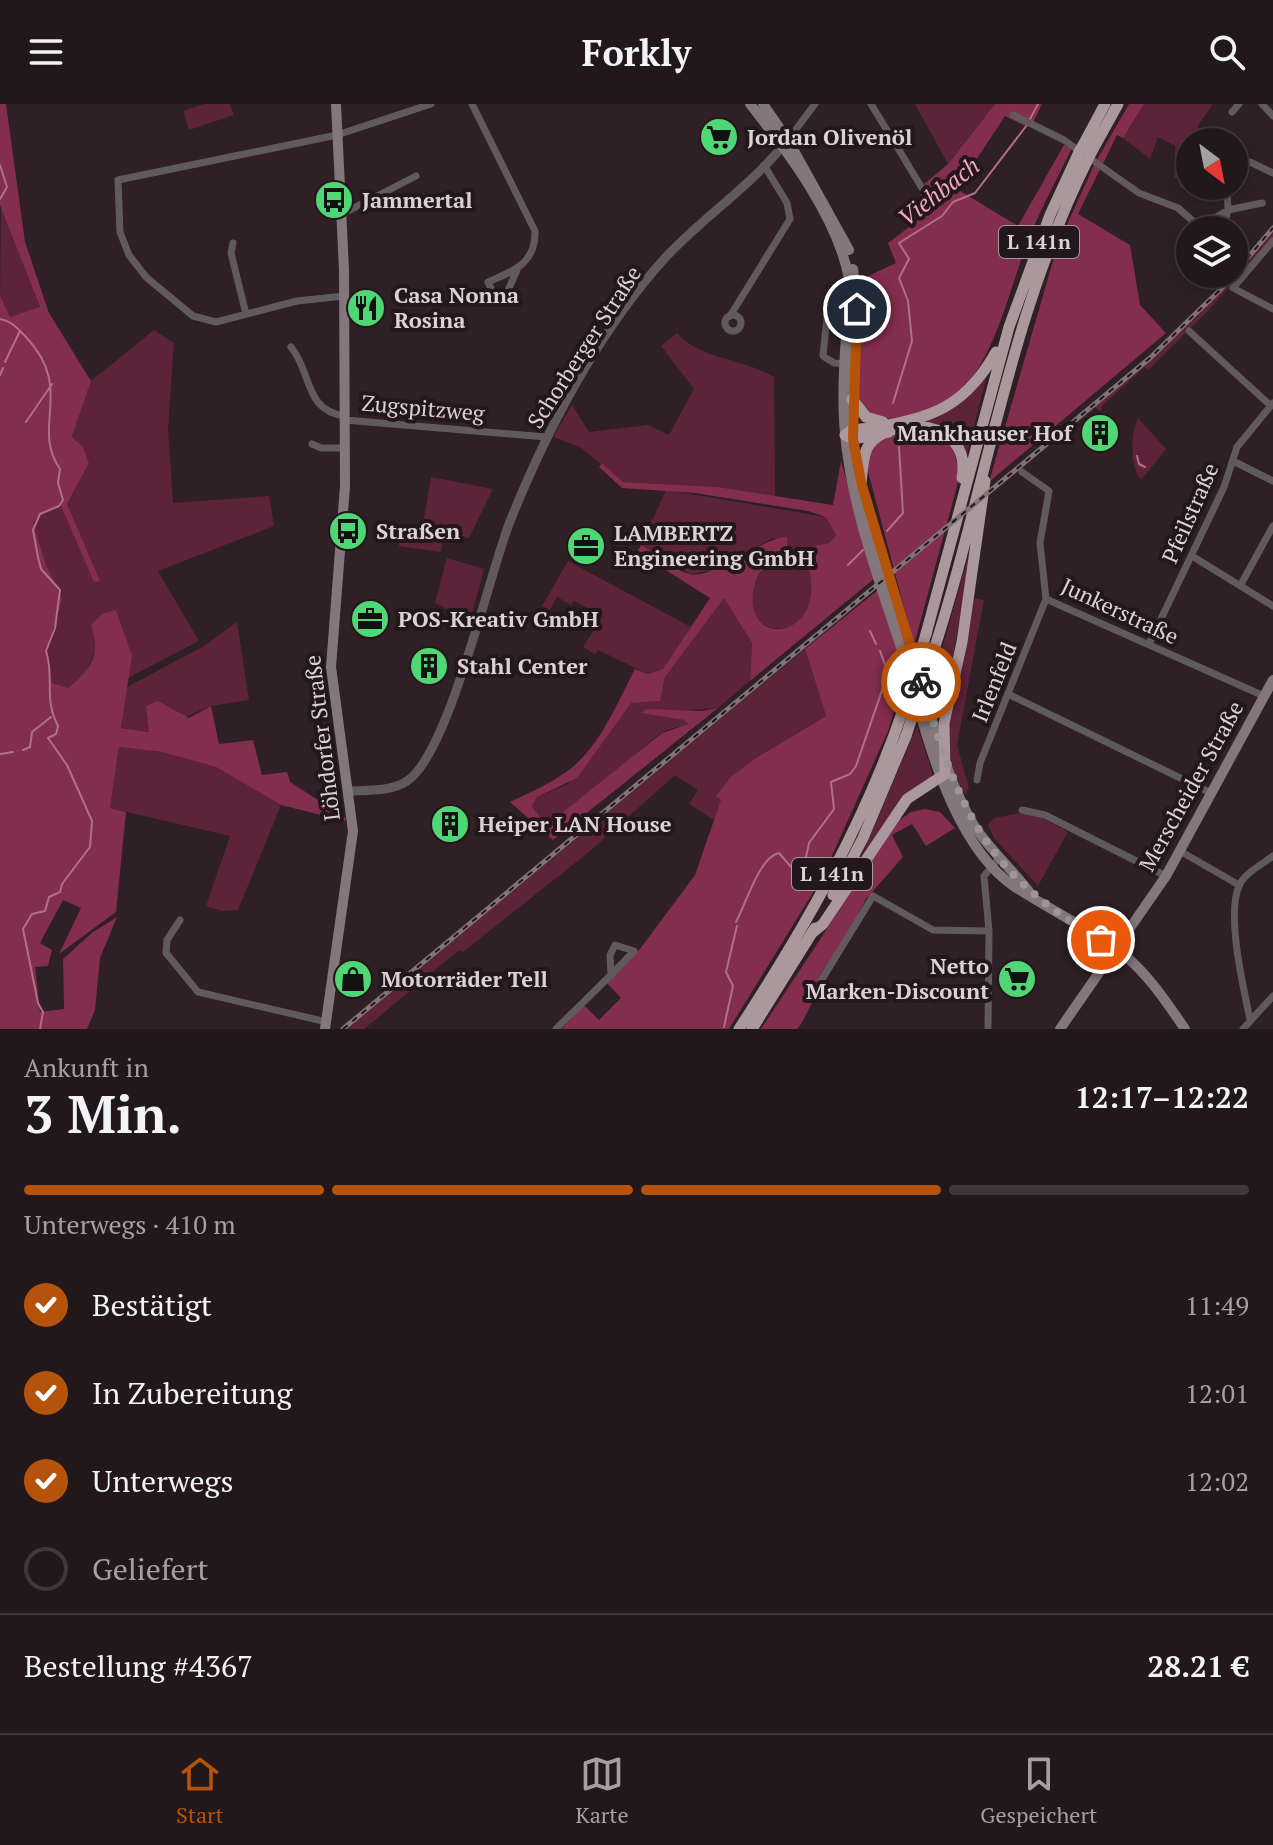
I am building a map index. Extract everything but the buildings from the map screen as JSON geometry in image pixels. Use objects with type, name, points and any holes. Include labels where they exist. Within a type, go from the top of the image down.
[{"type":"highway","name":"L 141n","points":[[752,1029],[812,933],[863,838],[906,736],[930,662],[1037,279],[1105,104]]},
{"type":"highway","name":"L 141n","points":[[739,1029],[836,867],[879,775],[926,634],[1006,334],[1032,259],[1085,152],[1118,104]]},
{"type":"highway","points":[[850,434],[937,413],[960,400],[983,375],[1006,334]]},
{"type":"highway","points":[[852,399],[868,419],[900,422]]},
{"type":"highway","points":[[850,434],[928,427],[950,436],[964,460],[962,504]]},
{"type":"highway","points":[[861,482],[868,448],[889,432]]},
{"type":"highway","points":[[812,933],[823,924],[907,799],[918,788],[941,778],[946,769],[944,723],[955,680],[985,485],[982,467]]},
{"type":"highway","points":[[913,686],[926,700],[941,698],[955,680]]},
{"type":"main road","name":"Löhdorfer Straße","points":[[326,1026],[353,842],[331,667],[344,511],[345,448],[342,214],[336,104]]},
{"type":"main road","points":[[750,104],[786,143]]},
{"type":"main road","points":[[763,104],[834,232],[846,262],[849,279],[850,434],[856,498],[941,778],[964,826],[997,862]]},
{"type":"main road","points":[[849,364],[852,399],[850,434],[861,482],[944,759],[964,806],[1015,887],[1116,949],[1150,981],[1185,1029]]},
{"type":"main road","name":"Merscheider Straße","points":[[1060,1029],[1166,876],[1273,680]]},
{"type":"street","points":[[344,296],[297,301],[216,322],[199,319],[146,277],[129,255],[121,236],[118,180],[337,135],[431,104]]},
{"type":"street","points":[[472,104],[533,224],[531,254],[517,270]]},
{"type":"street","points":[[786,143],[815,104]]},
{"type":"street","points":[[871,104],[922,188]]},
{"type":"street","points":[[1232,112],[1239,104]]},
{"type":"street","points":[[1013,115],[1064,140],[1139,193],[1178,208],[1194,222],[1211,221],[1228,210],[1262,203]]},
{"type":"street","name":"Schorberger Straße","points":[[348,791],[399,785],[415,775],[453,697],[492,569],[546,437],[601,346],[656,269],[786,143]]},
{"type":"street","points":[[1248,163],[1273,173]]},
{"type":"street","points":[[730,316],[790,219],[789,207],[764,165]]},
{"type":"street","points":[[342,214],[416,176]]},
{"type":"street","points":[[1226,216],[1228,200]]},
{"type":"street","points":[[1273,241],[1233,286],[1234,290],[1273,309]]},
{"type":"street","points":[[233,243],[231,253],[246,314]]},
{"type":"street","points":[[828,307],[822,355],[830,362],[849,364]]},
{"type":"street","points":[[1189,331],[1272,404]]},
{"type":"street","points":[[291,347],[301,359],[314,400],[328,413],[345,418]]},
{"type":"street","name":"Pfeilstraße","points":[[1149,644],[1192,556],[1242,439],[1272,404]]},
{"type":"street","name":"Zugspitzweg","points":[[345,418],[546,437]]},
{"type":"street","points":[[312,444],[321,448],[345,448]]},
{"type":"street","points":[[1233,461],[1273,481]]},
{"type":"street","name":"Junkerstraße","points":[[1022,472],[1049,491],[1040,543],[1046,599],[1264,696]]},
{"type":"street","points":[[1240,586],[1273,526]]},
{"type":"street","points":[[1192,556],[1273,606]]},
{"type":"street","name":"Irlenfeld","points":[[977,780],[980,763],[1046,599]]},
{"type":"street","points":[[1008,694],[1211,793]]},
{"type":"street","points":[[1022,810],[1045,815],[1166,876]]},
{"type":"street","points":[[1180,851],[1239,885]]},
{"type":"street","points":[[1250,1020],[1237,950],[1239,885],[1273,856]]},
{"type":"street","points":[[988,1029],[989,931],[984,876],[997,862]]},
{"type":"street","points":[[821,981],[873,896],[933,930],[989,931]]},
{"type":"street","points":[[180,920],[167,940],[166,953],[198,992],[326,1026]]},
{"type":"street","points":[[556,1029],[611,976]]},
{"type":"street","points":[[1243,1029],[1273,996]]},
{"type":"shaded area","points":[[0,104],[6,104],[25,242],[49,313],[91,381],[72,437],[83,447],[89,463],[67,504],[100,581],[94,582],[61,506],[40,514],[33,523],[45,562],[62,599],[46,651],[52,683],[68,688],[83,674],[94,653],[91,625],[102,614],[116,610],[132,656],[121,728],[149,732],[146,706],[158,701],[189,718],[211,706],[219,744],[253,740],[262,775],[287,772],[290,782],[346,818],[345,821],[281,805],[216,767],[162,752],[119,747],[110,808],[126,812],[116,912],[59,954],[81,908],[63,900],[40,943],[52,950],[48,966],[35,967],[40,1012],[64,1009],[63,959],[93,932],[117,917],[100,958],[95,1010],[87,1029],[0,1029],[0,295],[10,317],[40,307],[0,205]]},
{"type":"shaded area","points":[[204,104],[230,104],[234,115],[189,130],[183,111]]},
{"type":"shaded area","points":[[915,104],[995,104],[948,164]]},
{"type":"shaded area","points":[[995,104],[1042,104],[1032,125],[1026,122],[1025,126],[1005,116],[957,189],[1018,226],[1064,145],[1072,148],[1034,227],[991,344],[976,371],[958,394],[935,410],[906,418],[870,416],[856,396],[862,279],[896,263],[888,243],[930,211],[920,195],[927,190],[924,184],[948,164]]},
{"type":"shaded area","points":[[1129,104],[1144,104],[1123,138],[1117,135],[1078,214],[1130,245],[1140,305],[1166,333],[989,482],[1058,244],[1095,163]]},
{"type":"shaded area","points":[[1144,104],[1213,104],[1199,128],[1176,128],[1176,178],[1175,146],[1158,137],[1150,159],[1123,138]]},
{"type":"shaded area","points":[[1,204],[40,308],[10,317],[0,295]]},
{"type":"shaded area","points":[[1273,232],[1273,239],[1248,267],[1248,260]]},
{"type":"shaded area","points":[[1223,288],[1229,288],[1148,370],[1145,367],[1102,406],[1101,412],[1095,407],[1196,318]]},
{"type":"shaded area","points":[[154,330],[174,343],[168,429],[173,503],[269,496],[274,526],[158,571],[199,641],[126,679],[132,656],[97,644],[87,673],[68,689],[52,683],[45,651],[61,599],[33,523],[40,514],[61,505],[94,581],[99,581],[67,504],[89,463],[83,447],[72,438],[91,381]]},
{"type":"shaded area","points":[[677,333],[686,342],[710,354],[774,377],[775,497],[718,487],[623,482],[580,447],[553,437],[572,405],[589,432],[648,425],[669,435],[694,389],[661,346]]},
{"type":"shaded area","points":[[988,371],[966,458],[951,433],[865,430]]},
{"type":"shaded area","points":[[1138,418],[1166,449],[1141,480],[1132,450]]},
{"type":"shaded area","points":[[921,431],[934,433],[953,446],[960,475],[914,645],[866,464],[869,454],[879,442],[894,435]]},
{"type":"shaded area","points":[[841,461],[875,578],[750,681],[752,643],[724,598],[665,677],[660,701],[631,703],[577,778],[537,797],[532,806],[541,819],[557,817],[662,733],[688,724],[684,720],[641,713],[646,709],[702,711],[718,708],[553,840],[510,802],[553,780],[578,762],[606,725],[635,669],[648,674],[663,669],[710,598],[637,552],[641,545],[677,569],[699,574],[763,544],[787,537],[788,554],[759,573],[753,599],[757,617],[767,627],[781,629],[796,623],[807,609],[811,587],[806,558],[810,547],[829,543],[836,535],[826,517],[808,511],[695,493],[622,488],[599,467],[602,463],[623,482],[718,487],[833,505]]},
{"type":"shaded area","points":[[431,477],[493,489],[469,538],[422,530]]},
{"type":"shaded area","points":[[666,490],[826,517],[836,535],[829,543],[810,548],[811,598],[794,627],[769,627],[761,623],[753,607],[759,573],[788,554],[773,538],[709,571],[690,574],[641,545]]},
{"type":"shaded area","points":[[401,530],[443,537],[441,552],[399,546]]},
{"type":"shaded area","points":[[975,532],[948,684],[939,695],[929,695]]},
{"type":"shaded area","points":[[447,558],[484,569],[470,621],[435,603]]},
{"type":"shaded area","points":[[568,561],[691,627],[663,669],[648,674],[598,650],[595,654],[583,647],[603,616],[574,601],[571,605],[557,597],[550,610],[542,606]]},
{"type":"shaded area","points":[[878,590],[905,676],[888,731],[822,878],[729,1029],[562,1029],[584,1005],[599,1020],[621,998],[607,983],[640,949],[695,875],[721,800],[716,796],[731,777],[753,760],[826,716],[805,649]]},
{"type":"shaded area","points":[[724,597],[752,643],[750,681],[718,708],[642,713],[685,720],[688,724],[658,735],[601,786],[568,810],[540,819],[532,806],[537,797],[568,784],[631,703],[660,701],[665,677]]},
{"type":"shaded area","points":[[972,598],[984,600],[957,745],[969,788],[965,795],[949,757],[946,731]]},
{"type":"shaded area","points":[[237,622],[249,700],[211,706],[150,732],[121,728],[125,688],[204,646]]},
{"type":"shaded area","points":[[805,649],[826,716],[775,747],[746,770],[723,801],[714,820],[689,804],[698,790],[675,775],[589,852],[463,952],[459,950],[364,1029],[347,1029]]},
{"type":"shaded area","points":[[917,726],[933,775],[904,797],[860,860]]},
{"type":"shaded area","points":[[119,747],[162,752],[216,767],[281,805],[238,910],[222,911],[206,906],[230,836],[110,808]]},
{"type":"shaded area","points":[[925,809],[940,812],[955,828],[926,846],[912,824],[892,835],[903,857],[866,899],[801,1024],[797,1029],[761,1029],[898,821],[911,812]]},
{"type":"shaded area","points":[[1021,813],[1042,818],[1068,832],[1038,886],[994,838],[988,825],[994,818]]},
{"type":"waterway","name":"Viehbach","points":[[1030,119],[1038,104]]},
{"type":"waterway","name":"Viehbach","points":[[893,403],[912,341],[908,301],[899,278],[909,259],[899,243],[942,216],[953,202],[975,193],[1027,125]]},
{"type":"waterway","points":[[0,165],[7,187],[0,199]]},
{"type":"waterway","points":[[0,319],[11,323],[25,336],[40,355],[48,373],[51,390],[49,438],[60,469],[58,483],[63,500],[59,506],[40,514],[33,530],[41,569],[60,590],[55,628],[46,651],[51,706],[58,726],[56,734],[48,738],[67,765],[92,821],[90,847],[62,884],[60,892],[49,897],[45,911],[32,914],[23,929],[38,1003],[43,1012],[40,1029]]},
{"type":"waterway","points":[[5,362],[20,331]]},
{"type":"waterway","points":[[0,375],[3,368]]},
{"type":"waterway","points":[[26,422],[52,384]]},
{"type":"waterway","name":"Viehbach","points":[[887,531],[903,513],[899,447]]},
{"type":"waterway","points":[[1137,456],[1139,464],[1145,467]]},
{"type":"waterway","name":"Viehbach","points":[[848,565],[863,550]]},
{"type":"waterway","name":"Viehbach","points":[[870,631],[876,644]]},
{"type":"waterway","name":"Viehbach","points":[[736,922],[765,863],[779,853],[792,868],[798,870],[805,862],[809,843],[834,809],[831,782],[850,774],[856,766],[888,673],[880,651]]},
{"type":"waterway","points":[[23,750],[30,747],[32,732],[51,717]]},
{"type":"waterway","points":[[0,754],[13,752]]},
{"type":"waterway","name":"Viehbach","points":[[724,1027],[733,986],[726,972],[737,926]]},
{"type":"railway","points":[[343,1029],[1150,358],[1222,288],[1273,228]]},
{"type":"way so far","points":[[921,682],[944,759],[962,803],[976,827],[1031,895],[1101,940]]},
{"type":"place","name":"Jordan Olivenöl","points":[[719,137]]},
{"type":"place","name":"Jammertal","points":[[334,200]]},
{"type":"place","name":"Casa Nonna Rosina","points":[[366,308]]},
{"type":"place","name":"Mankhauser Hof","points":[[1100,433]]},
{"type":"place","name":"Straßen","points":[[348,531]]},
{"type":"place","name":"LAMBERTZ Engineering GmbH","points":[[586,546]]},
{"type":"place","name":"POS-Kreativ GmbH","points":[[370,619]]},
{"type":"place","name":"Stahl Center","points":[[429,666]]},
{"type":"place","name":"Heiper LAN House","points":[[450,824]]},
{"type":"place","name":"Motorräder Tell","points":[[353,979]]},
{"type":"place","name":"Netto Marken-Discount","points":[[1017,979]]},
{"type":"route","points":[[857,309],[852,388],[853,439],[861,482],[921,682]]}]
